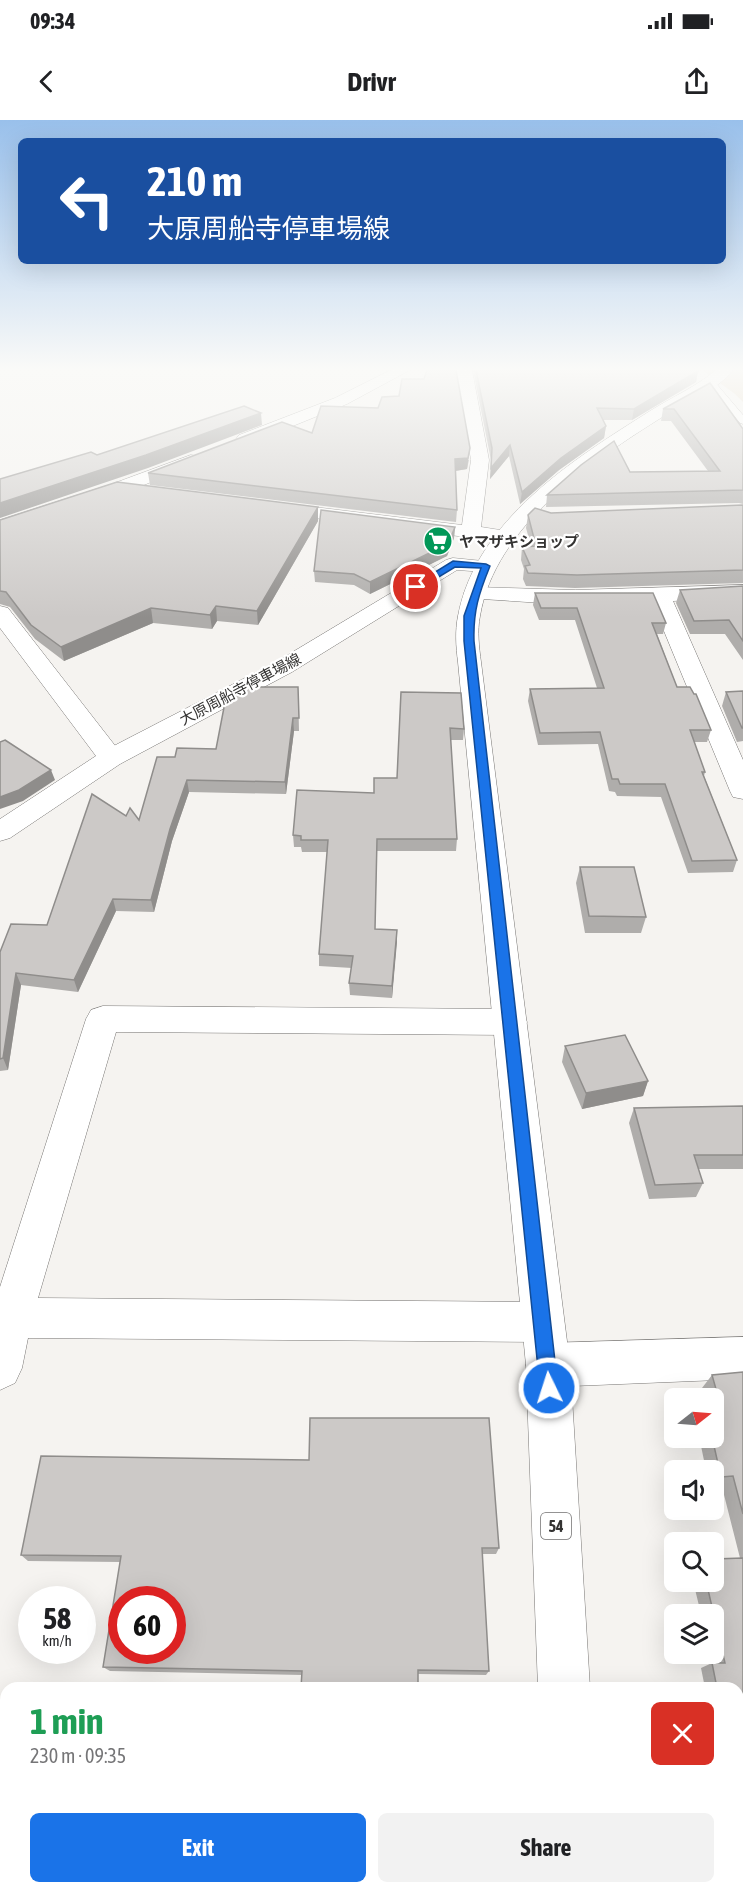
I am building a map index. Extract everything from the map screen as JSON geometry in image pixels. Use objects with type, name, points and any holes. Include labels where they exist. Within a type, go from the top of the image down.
[{"type":"street","points":[[0,526],[119,488],[208,453]]},
{"type":"street","points":[[471,532],[480,460],[479,453]]},
{"type":"street","name":"54","points":[[564,1682],[546,1343],[469,641],[469,616],[486,566],[506,536],[538,514],[564,480],[602,453]]},
{"type":"street","points":[[119,488],[155,493]]},
{"type":"street","points":[[250,505],[506,536]]},
{"type":"street","name":"大原周船寺停車場線","points":[[0,832],[111,758],[284,667],[453,564],[486,566]]},
{"type":"street","points":[[475,593],[660,596],[743,591]]},
{"type":"street","points":[[660,596],[743,791]]},
{"type":"street","points":[[0,613],[111,758]]},
{"type":"street","points":[[0,1368],[5,1318],[103,1019],[510,1022]]},
{"type":"street","points":[[5,1318],[546,1343],[743,1358]]},
{"type":"building","points":[[89,453],[97,455],[104,453],[152,453],[0,503],[0,479]]},
{"type":"building","points":[[201,453],[469,453],[468,458],[455,459],[457,510],[148,473]]},
{"type":"building","points":[[492,453],[504,453],[491,468]]},
{"type":"building","points":[[512,453],[568,453],[561,458],[522,492]]},
{"type":"building","points":[[598,453],[620,453],[630,472],[720,471],[706,453],[743,453],[743,490],[547,495]]},
{"type":"building","points":[[117,482],[318,507],[257,611],[216,606],[210,615],[151,608],[61,647],[31,625],[6,592],[0,591],[0,520]]},
{"type":"building","points":[[743,505],[743,570],[577,575],[528,573],[525,566],[530,565],[522,547],[536,546],[528,515],[535,508],[551,513]]},
{"type":"building","points":[[321,510],[455,527],[448,544],[370,582],[354,574],[314,571]]},
{"type":"building","points":[[743,586],[743,641],[729,620],[694,621],[680,590]]},
{"type":"building","points":[[535,593],[653,593],[666,623],[652,623],[677,687],[690,687],[696,694],[711,730],[690,730],[705,772],[702,772],[737,860],[692,861],[665,784],[620,784],[618,779],[612,779],[600,732],[540,733],[530,689],[604,688],[577,608],[541,608]]},
{"type":"building","points":[[245,687],[298,687],[299,718],[293,718],[285,782],[187,780],[170,829],[151,900],[113,899],[74,980],[16,973],[3,1058],[0,1059],[0,952],[11,924],[47,925],[92,794],[126,816],[130,808],[139,820],[157,757],[175,757],[177,748],[216,749],[226,697]]},
{"type":"building","points":[[743,691],[743,728],[742,728],[726,692]]},
{"type":"building","points":[[401,692],[461,693],[464,729],[450,728],[457,839],[377,839],[375,929],[397,930],[392,986],[349,983],[353,956],[319,954],[328,840],[301,840],[301,836],[293,835],[297,790],[374,793],[374,778],[397,778]]},
{"type":"building","points":[[5,740],[51,770],[19,790],[0,797],[0,742]]},
{"type":"building","points":[[580,867],[634,867],[646,917],[589,916]]},
{"type":"building","points":[[625,1035],[648,1081],[586,1093],[565,1046]]},
{"type":"building","points":[[743,1106],[743,1155],[694,1155],[703,1183],[655,1185],[634,1108]]},
{"type":"building","points":[[743,1372],[743,1514],[733,1476],[724,1477],[724,1460],[717,1460],[714,1448],[724,1448],[724,1388],[716,1388],[712,1375]]},
{"type":"building","points":[[310,1418],[489,1418],[499,1548],[482,1548],[489,1671],[418,1670],[418,1682],[301,1682],[302,1671],[103,1667],[108,1636],[108,1664],[186,1664],[186,1586],[116,1586],[121,1556],[21,1555],[41,1456],[309,1460]]},
{"type":"building","points":[[743,1558],[743,1682],[716,1682],[712,1664],[725,1663],[724,1604],[711,1604],[709,1592],[724,1592],[724,1559]]},
{"type":"place","name":"ヤマザキショップ","points":[[438,541]]},
{"type":"route","points":[[416,587],[453,564],[486,566],[469,616],[469,641],[549,1388]]}]
